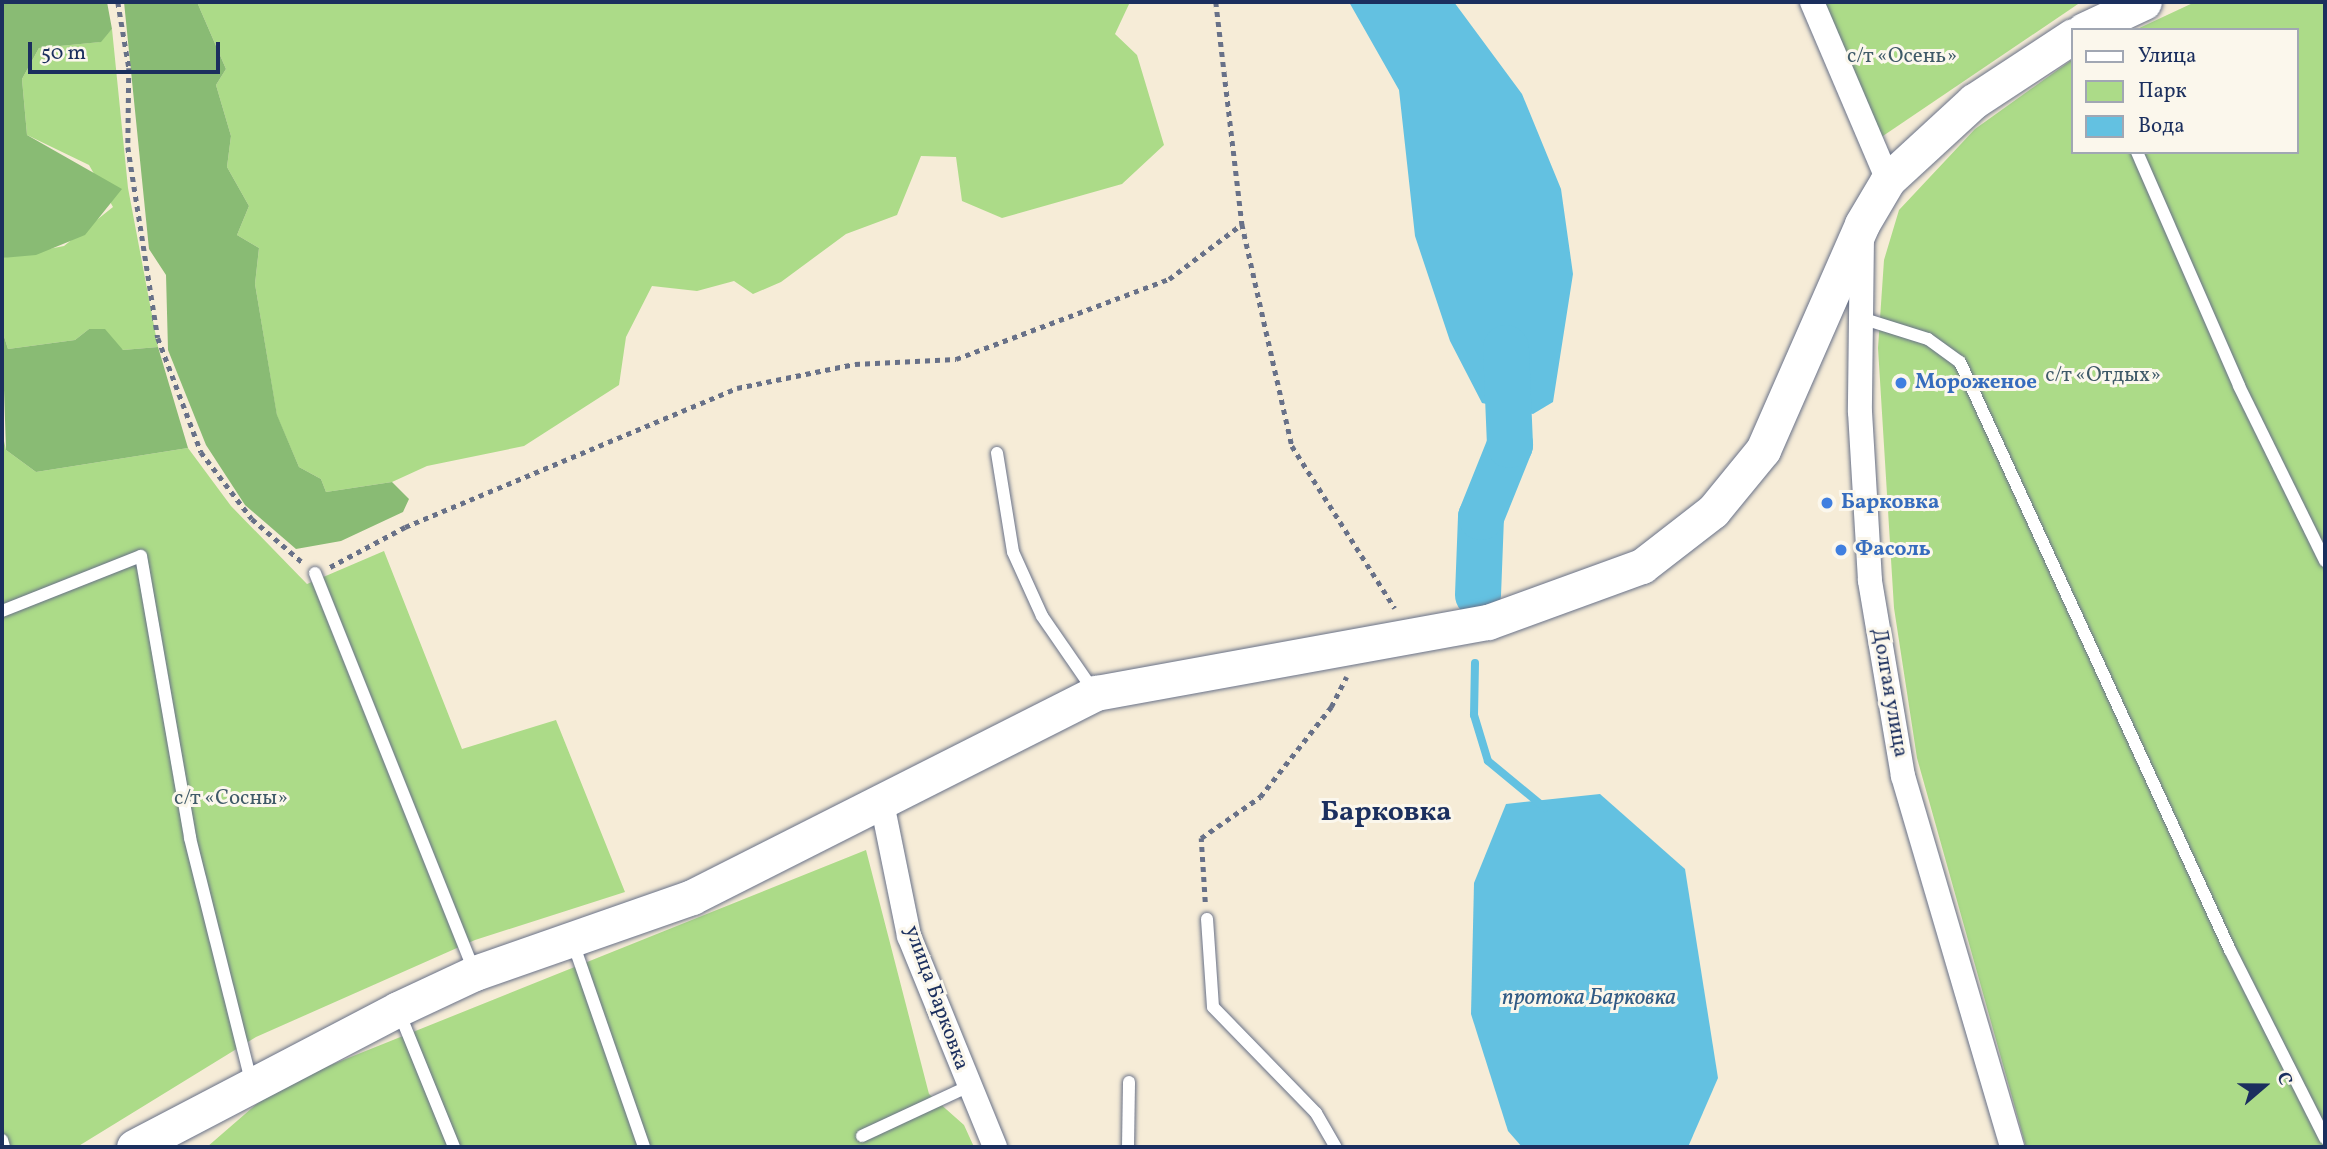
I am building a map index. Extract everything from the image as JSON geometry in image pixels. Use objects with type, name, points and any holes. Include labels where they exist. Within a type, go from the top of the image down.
[{"type":"main road","points":[[2088,28],[2144,2]]},
{"type":"main road","points":[[134,1147],[398,1009],[475,973],[692,897],[1096,693],[1360,648],[1488,622],[1642,566],[1713,511],[1763,450],[1862,224],[1888,180],[1974,101],[2072,37]]},
{"type":"street","points":[[1812,2],[1888,180]]},
{"type":"street","name":"Долгая улица","points":[[1862,224],[1861,318],[1870,581],[1903,776],[2012,1147]]},
{"type":"street","name":"улица Барковка","points":[[882,803],[909,936],[995,1147]]},
{"type":"lane","points":[[2138,154],[2239,386],[2325,561]]},
{"type":"lane","points":[[1861,318],[1928,339],[1960,362],[2231,950],[2325,1138]]},
{"type":"lane","points":[[997,453],[1013,552],[1042,615],[1096,693]]},
{"type":"lane","points":[[2,611],[141,556],[190,838],[252,1084]]},
{"type":"lane","points":[[315,573],[475,973]]},
{"type":"lane","points":[[1207,919],[1213,1007],[1317,1113],[1336,1147]]},
{"type":"lane","points":[[572,940],[644,1147]]},
{"type":"lane","points":[[398,1009],[454,1147]]},
{"type":"lane","points":[[1128,1147],[1129,1082]]},
{"type":"lane","points":[[862,1136],[969,1086]]},
{"type":"lane","points":[[2,1140],[4,1147]]},
{"type":"path","points":[[118,2],[129,68],[128,147],[159,338],[201,452],[252,519],[315,573],[405,527],[737,388],[855,364],[956,359],[1106,303],[1169,279],[1242,224]]},
{"type":"path","points":[[1216,2],[1242,224],[1292,446],[1413,638]]},
{"type":"path","points":[[1207,919],[1201,838],[1260,797],[1331,707],[1360,648]]},
{"type":"green space","points":[[2,2],[107,2],[112,29],[101,42],[39,48],[22,79],[27,135],[122,189],[85,235],[36,255],[2,258]]},
{"type":"green space","points":[[124,2],[197,2],[226,69],[216,85],[231,136],[227,167],[249,206],[237,235],[259,248],[255,284],[277,415],[299,467],[321,479],[326,492],[392,482],[409,499],[403,512],[341,541],[296,549],[245,505],[206,445],[168,350],[166,275],[149,249]]},
{"type":"green space","points":[[197,2],[1130,2],[1115,34],[1137,55],[1164,145],[1122,184],[1002,218],[962,201],[956,157],[921,156],[897,215],[846,234],[781,282],[753,294],[734,281],[697,291],[652,286],[626,337],[619,385],[524,446],[427,466],[392,482],[326,492],[321,479],[299,467],[277,416],[255,284],[259,248],[237,235],[249,206],[227,167],[231,136],[216,85],[226,69]]},
{"type":"green space","name":"с/т «Осень»","points":[[1819,2],[2081,2],[1877,140]]},
{"type":"green space","name":"с/т «Отдых»","points":[[2195,2],[2325,2],[2325,1147],[2026,1147],[1917,758],[1894,608],[1878,348],[1884,260],[1899,210],[1975,129],[2072,60],[2072,154],[2299,154],[2299,28],[2139,28]]},
{"type":"green space","points":[[112,29],[128,188],[158,347],[123,350],[89,329],[75,340],[8,349],[2,330],[2,258],[64,246],[113,207],[89,165],[27,135],[22,79],[39,48],[100,42]]},
{"type":"green space","points":[[89,329],[105,329],[123,350],[158,347],[188,448],[36,472],[6,450],[2,330],[8,349],[75,340]]},
{"type":"green space","name":"с/т «Сосны»","points":[[2,432],[6,450],[36,472],[188,448],[231,506],[307,584],[384,551],[462,749],[556,720],[625,892],[475,940],[256,1037],[77,1147],[2,1147]]},
{"type":"green space","points":[[866,850],[929,1094],[964,1125],[974,1147],[207,1147],[276,1087]]},
{"type":"water","points":[[1349,2],[1454,2],[1522,94],[1561,189],[1573,274],[1553,402],[1533,414],[1482,403],[1450,341],[1415,236],[1399,90]]},
{"type":"water","name":"протока Барковка","points":[[1600,794],[1685,869],[1718,1078],[1688,1147],[1522,1147],[1508,1131],[1471,1014],[1474,883],[1506,804]]},
{"type":"waterway","points":[[1478,595],[1481,517],[1510,445],[1506,348]]},
{"type":"waterway","points":[[1475,663],[1474,715],[1488,761],[1545,808]]},
{"type":"place","name":"Мороженое","points":[[1901,383]]},
{"type":"place","name":"Барковка","points":[[1827,503]]},
{"type":"place","name":"Фасоль","points":[[1841,550]]},
{"type":"district","name":"Барковка","points":[[1386,813]]}]
